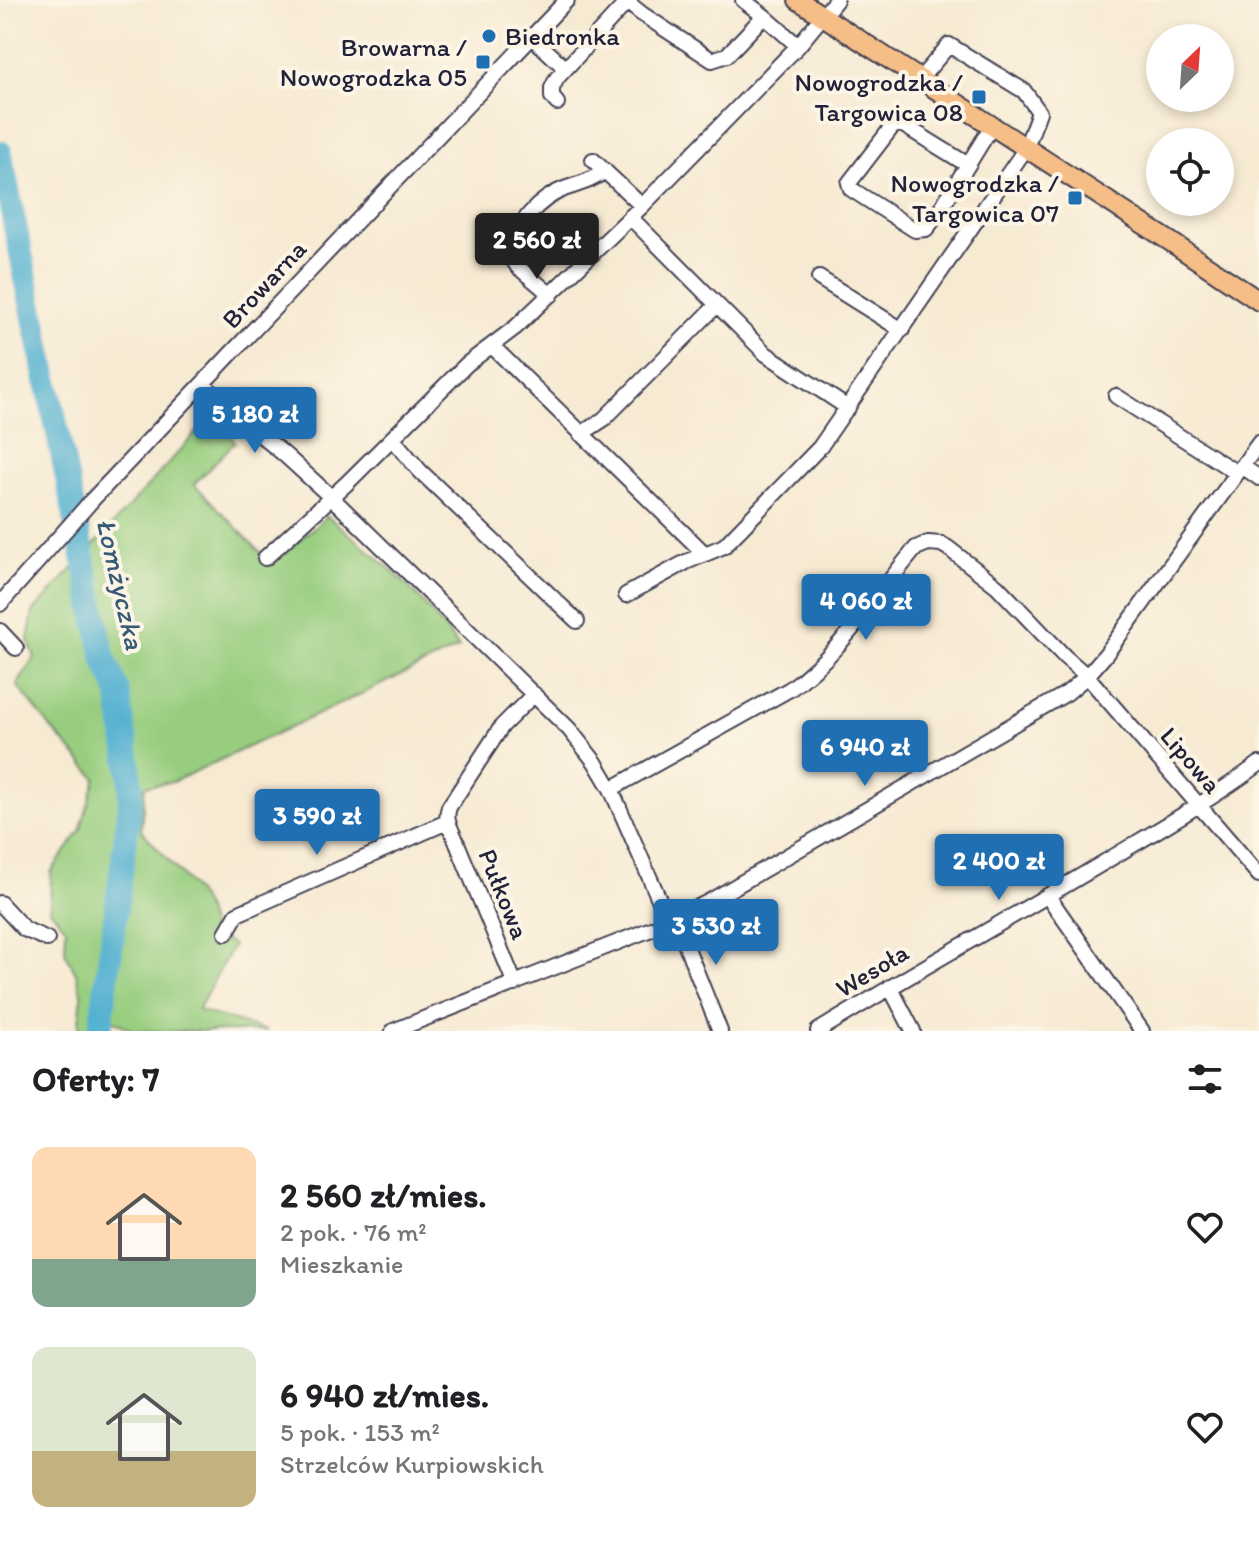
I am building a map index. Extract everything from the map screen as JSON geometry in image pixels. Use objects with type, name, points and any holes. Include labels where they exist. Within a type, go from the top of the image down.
[{"type":"main road","points":[[798,0],[1259,301]]},
{"type":"street","name":"Browarna","points":[[0,604],[93,499],[567,0]]},
{"type":"street","points":[[743,0],[798,46]]},
{"type":"street","points":[[265,558],[332,498],[467,364],[551,295],[798,46],[836,0]]},
{"type":"street","points":[[557,103],[552,97],[552,88],[565,68],[628,1],[642,14],[712,60],[727,55],[764,16]]},
{"type":"street","points":[[532,37],[565,68]]},
{"type":"street","points":[[626,595],[686,562],[724,546],[820,447],[1026,148],[1039,112],[1024,91],[949,45],[920,79]]},
{"type":"street","points":[[968,165],[899,124],[892,127],[849,183],[851,189],[915,230],[926,229],[933,221],[968,165],[992,126]]},
{"type":"street","points":[[593,160],[642,206]]},
{"type":"street","points":[[551,295],[518,267],[506,249],[520,224],[538,205],[561,190],[587,183],[605,171]]},
{"type":"street","points":[[630,217],[766,354],[848,408]]},
{"type":"street","points":[[819,278],[902,330]]},
{"type":"street","points":[[581,434],[604,419],[717,305]]},
{"type":"street","points":[[492,346],[705,554]]},
{"type":"street","points":[[203,384],[332,498],[534,694],[595,762],[611,789],[672,920],[720,1031]]},
{"type":"street","points":[[1116,396],[1240,470],[1259,478]]},
{"type":"street","points":[[392,438],[420,471],[577,621]]},
{"type":"street","points":[[393,1031],[672,920],[710,901],[1062,696],[1087,676],[1106,654],[1259,443]]},
{"type":"street","name":"Lipowa","points":[[611,789],[812,674],[844,640],[916,548],[924,544],[937,544],[948,548],[997,586],[1087,676],[1259,875]]},
{"type":"street","points":[[0,631],[16,648]]},
{"type":"street","points":[[226,933],[237,914],[447,822],[449,807],[493,739],[534,694]]},
{"type":"street","name":"Wesoła","points":[[818,1031],[1199,805],[1259,764]]},
{"type":"street","name":"Pułkowa","points":[[447,822],[515,984]]},
{"type":"street","points":[[1048,896],[1142,1031]]},
{"type":"street","points":[[0,903],[24,929],[47,939]]},
{"type":"street","points":[[890,987],[913,1031]]},
{"type":"green space","points":[[219,422],[235,442],[194,484],[272,564],[327,516],[414,593],[459,648],[173,782],[145,786],[141,830],[204,904],[212,932],[233,945],[198,1010],[267,1031],[134,1031],[111,1019],[108,1031],[78,1031],[82,996],[76,973],[65,952],[66,928],[50,910],[51,872],[80,831],[96,778],[17,685],[35,657],[28,640],[33,612],[197,432]]},
{"type":"waterway","name":"Łomżyczka","points":[[0,152],[104,658],[118,691],[129,764],[129,813],[100,1031]]},
{"type":"place","name":"Biedronka","points":[[489,36]]},
{"type":"place","name":"Browarna / Nowogrodzka 05","points":[[483,62]]},
{"type":"place","name":"Nowogrodzka / Targowica 08","points":[[979,97]]},
{"type":"place","name":"Nowogrodzka / Targowica 07","points":[[1075,198]]}]
